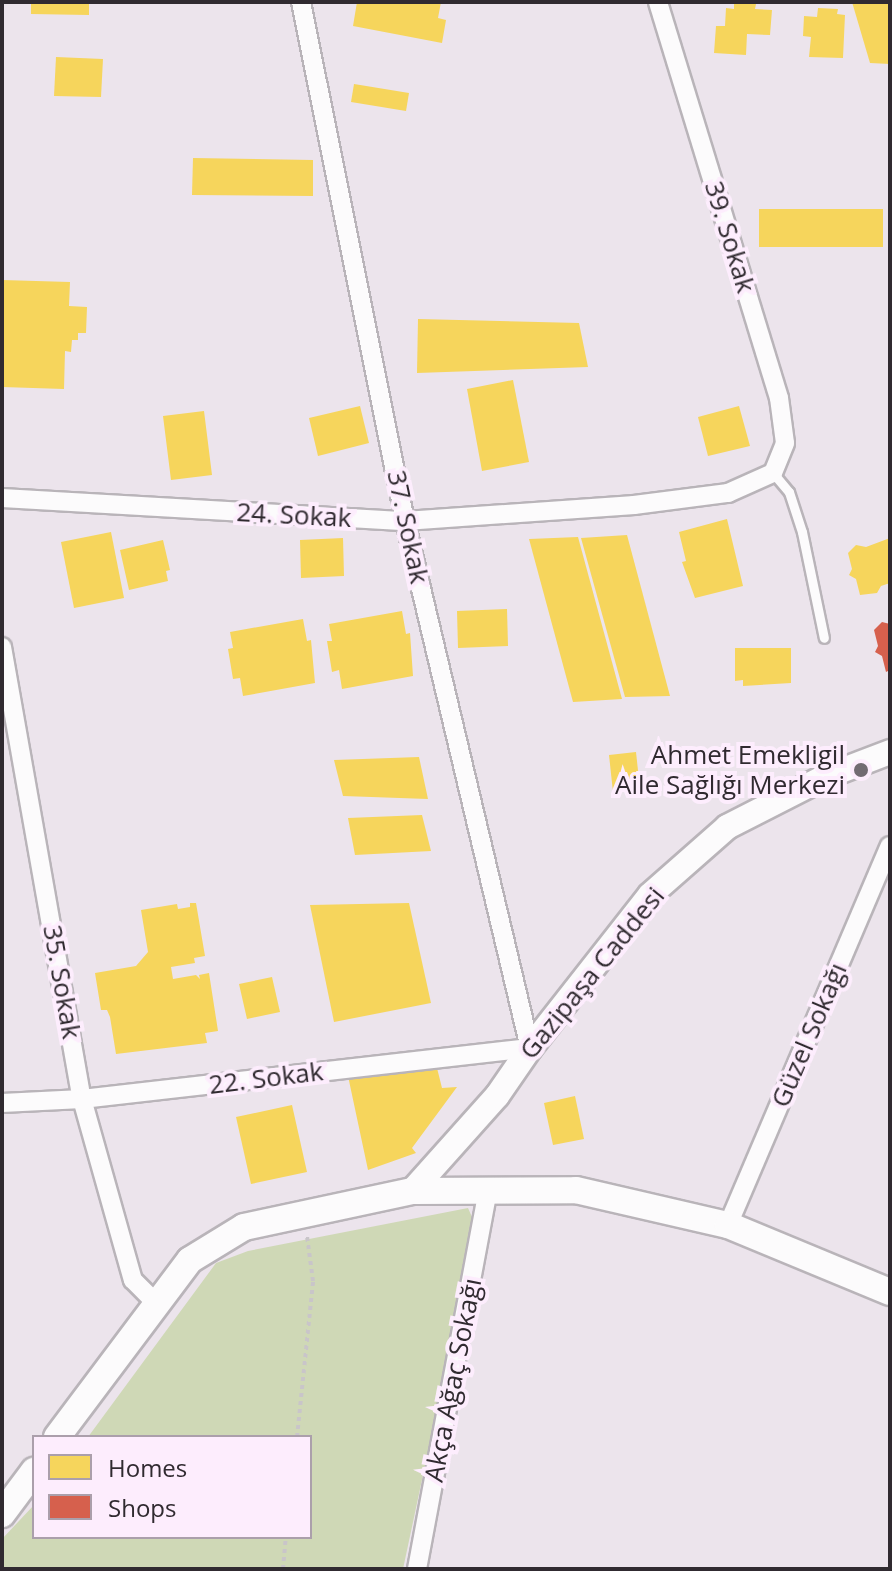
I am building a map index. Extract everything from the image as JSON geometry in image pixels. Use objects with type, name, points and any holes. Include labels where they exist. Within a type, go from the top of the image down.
[{"type":"main road","points":[[59,1435],[190,1260],[244,1227],[412,1191],[576,1190],[728,1225],[890,1292]]},
{"type":"main road","points":[[3,1513],[32,1474]]},
{"type":"street","name":"37. Sokak","points":[[301,2],[405,521],[530,1048]]},
{"type":"street","name":"39. Sokak","points":[[658,2],[779,398],[785,443],[773,473]]},
{"type":"street","name":"24. Sokak","points":[[2,498],[405,521],[634,505],[728,493],[773,473]]},
{"type":"street","name":"35. Sokak","points":[[2,647],[82,1099],[133,1280],[157,1304]]},
{"type":"street","name":"Gazipaşa Caddesi","points":[[412,1191],[497,1096],[530,1048],[650,895],[727,827],[825,777],[890,752]]},
{"type":"street","name":"Güzel Sokağı","points":[[728,1225],[890,846]]},
{"type":"street","name":"22. Sokak","points":[[2,1103],[82,1099],[530,1048]]},
{"type":"street","name":"Akça Ağaç Sokağı","points":[[417,1569],[488,1191]]},
{"type":"lane","points":[[773,473],[789,492],[802,532],[824,638]]},
{"type":"path","points":[[297,1435],[313,1281],[304,1214]]},
{"type":"path","points":[[283,1569],[286,1539]]},
{"type":"green space","points":[[468,1208],[476,1226],[403,1569],[2,1569],[2,1539],[32,1507],[32,1539],[312,1539],[312,1435],[89,1435],[216,1263],[248,1251]]},
{"type":"building: Homes","points":[[31,2],[89,2],[89,15],[31,14]]},
{"type":"building: Homes","points":[[357,2],[441,2],[438,18],[446,20],[442,43],[353,26]]},
{"type":"building: Homes","points":[[852,2],[890,2],[890,64],[870,63]]},
{"type":"building: Homes","points":[[734,3],[756,4],[755,9],[772,10],[770,35],[747,34],[746,55],[714,53],[716,26],[725,26],[726,8],[734,9]]},
{"type":"building: Homes","points":[[818,8],[838,9],[837,14],[845,15],[843,58],[809,57],[811,37],[803,36],[804,16],[817,17]]},
{"type":"building: Homes","points":[[56,57],[103,59],[101,97],[54,96]]},
{"type":"building: Homes","points":[[354,84],[409,93],[406,111],[351,102]]},
{"type":"building: Homes","points":[[193,158],[313,160],[313,196],[192,195]]},
{"type":"building: Homes","points":[[759,209],[883,209],[883,247],[759,247]]},
{"type":"building: Homes","points":[[2,280],[70,282],[69,306],[87,307],[86,333],[78,333],[78,340],[72,340],[71,352],[65,351],[64,389],[2,387]]},
{"type":"building: Homes","points":[[418,319],[579,323],[588,367],[417,373]]},
{"type":"building: Homes","points":[[513,380],[529,462],[482,471],[467,389]]},
{"type":"building: Homes","points":[[360,406],[369,443],[318,456],[309,418]]},
{"type":"building: Homes","points":[[739,406],[750,446],[708,456],[698,417]]},
{"type":"building: Homes","points":[[204,411],[212,475],[171,480],[163,416]]},
{"type":"building: Homes","points":[[727,519],[743,586],[695,598],[682,562],[686,561],[679,532]]},
{"type":"building: Homes","points":[[111,532],[124,598],[74,608],[61,542]]},
{"type":"building: Homes","points":[[627,535],[670,696],[625,697],[581,538]]},
{"type":"building: Homes","points":[[578,537],[622,699],[573,702],[529,539]]},
{"type":"building: Homes","points":[[343,538],[344,576],[301,578],[300,540]]},
{"type":"building: Homes","points":[[890,538],[890,583],[881,586],[877,593],[860,595],[856,579],[849,575],[852,569],[848,553],[856,545],[866,547]]},
{"type":"building: Homes","points":[[163,540],[170,570],[166,571],[168,581],[129,590],[120,550]]},
{"type":"building: Homes","points":[[507,609],[508,646],[458,648],[457,611]]},
{"type":"building: Homes","points":[[402,611],[406,634],[410,633],[413,676],[342,689],[339,670],[332,672],[327,641],[332,641],[329,624]]},
{"type":"building: Homes","points":[[303,619],[307,641],[311,640],[315,683],[243,696],[240,678],[233,679],[228,649],[233,648],[230,632]]},
{"type":"building: Homes","points":[[735,648],[791,648],[791,683],[743,686],[743,680],[735,681]]},
{"type":"building: Homes","points":[[636,752],[640,789],[613,792],[609,755]]},
{"type":"building: Homes","points":[[419,757],[428,799],[343,796],[334,760]]},
{"type":"building: Homes","points":[[422,815],[431,851],[355,855],[348,818]]},
{"type":"building: Homes","points":[[190,903],[196,903],[205,956],[194,958],[195,963],[171,967],[173,979],[196,975],[200,979],[199,975],[209,973],[218,1031],[205,1033],[207,1043],[116,1054],[110,1017],[107,1010],[101,1010],[95,973],[136,966],[148,952],[141,910],[177,904],[178,909],[190,907]]},
{"type":"building: Homes","points":[[409,903],[431,1003],[334,1022],[310,905]]},
{"type":"building: Homes","points":[[272,977],[280,1012],[247,1019],[239,984]]},
{"type":"building: Homes","points":[[436,1064],[442,1088],[457,1087],[412,1148],[416,1153],[368,1170],[348,1076]]},
{"type":"building: Homes","points":[[575,1096],[584,1139],[553,1145],[544,1103]]},
{"type":"building: Homes","points":[[292,1105],[307,1172],[251,1184],[236,1117]]},
{"type":"building: Shops","points":[[882,622],[890,624],[890,670],[886,672],[882,656],[875,652],[878,646],[874,630]]},
{"type":"place","name":"Ahmet Emekligil Aile Sağlığı Merkezi","points":[[861,770]]}]
